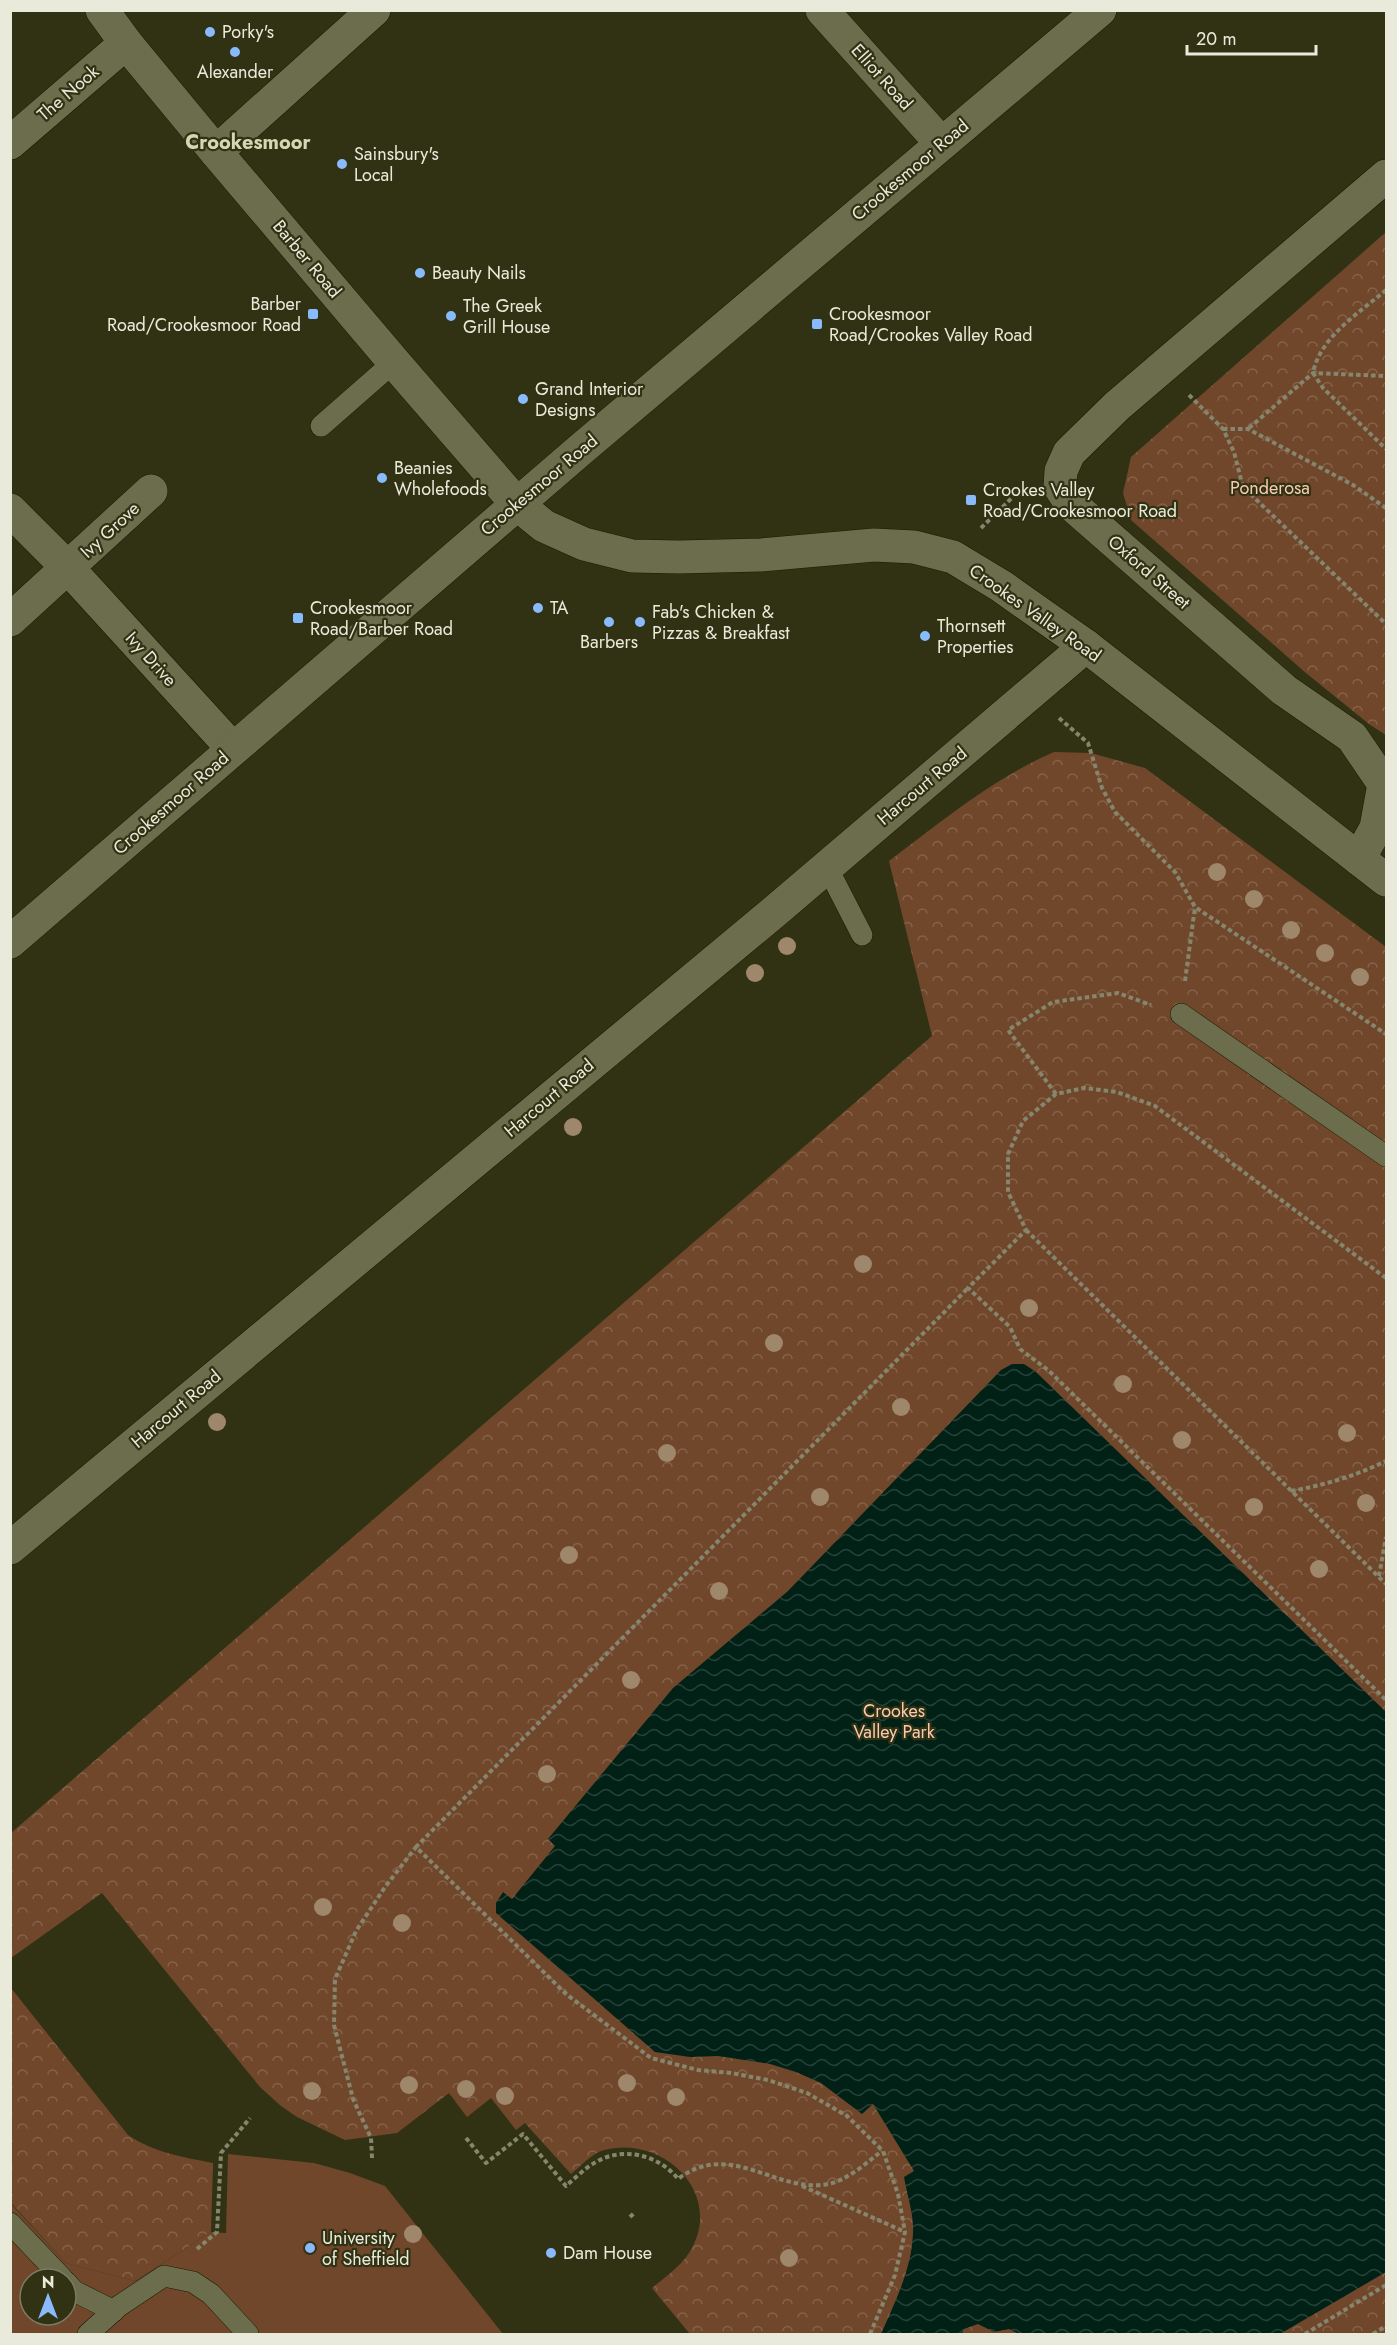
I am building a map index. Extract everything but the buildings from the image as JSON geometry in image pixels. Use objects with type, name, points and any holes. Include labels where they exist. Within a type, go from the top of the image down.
[{"type":"street","name":"Barber Road","points":[[102,10],[126,43],[216,152],[517,504]]},
{"type":"street","points":[[216,152],[374,10]]},
{"type":"street","name":"Elliot Road","points":[[822,10],[941,143]]},
{"type":"street","name":"Crookesmoor Road","points":[[15,930],[233,749],[517,504],[1100,10]]},
{"type":"street","name":"The Nook","points":[[10,143],[126,43]]},
{"type":"street","name":"Oxford Street","points":[[1359,859],[1376,828],[1384,784],[1352,737],[1284,690],[1071,504],[1060,487],[1061,471],[1070,453],[1117,406],[1386,176]]},
{"type":"street","name":"Ivy Grove","points":[[68,568],[151,491]]},
{"type":"street","name":"Crookes Valley Road","points":[[517,504],[544,526],[584,544],[632,556],[760,555],[874,545],[914,547],[953,557],[1001,586],[1086,646],[1386,880]]},
{"type":"street","name":"Ivy Drive","points":[[10,510],[68,568],[233,749]]},
{"type":"street","points":[[10,620],[68,568]]},
{"type":"street","name":"Harcourt Road","points":[[10,1548],[827,867],[1086,646]]},
{"type":"lane","points":[[321,426],[394,362]]},
{"type":"lane","points":[[827,867],[862,935]]},
{"type":"lane","points":[[1181,1014],[1386,1156]]},
{"type":"lane","points":[[10,2223],[52,2267]]},
{"type":"lane","points":[[88,2334],[114,2311],[164,2276],[193,2282],[211,2294],[248,2334]]},
{"type":"lane","points":[[78,2293],[114,2311]]},
{"type":"path","points":[[1248,429],[1313,373],[1316,358],[1341,328],[1386,290]]},
{"type":"path","points":[[1163,368],[1223,429],[1234,452],[1243,487],[1386,624]]},
{"type":"path","points":[[1313,373],[1386,376]]},
{"type":"path","points":[[1313,373],[1323,388],[1386,449]]},
{"type":"path","points":[[1223,429],[1248,429],[1353,485],[1386,508]]},
{"type":"path","points":[[953,557],[1022,487]]},
{"type":"path","points":[[1031,694],[1088,743],[1102,788],[1115,812],[1175,872],[1195,907],[1386,1034]]},
{"type":"path","points":[[1056,1094],[1008,1030],[1053,1002],[1118,993],[1181,1014],[1195,907]]},
{"type":"path","points":[[1386,1278],[1155,1106],[1117,1092],[1084,1088],[1056,1094],[1023,1121],[1008,1154],[1008,1192],[1026,1230],[1386,1584]]},
{"type":"path","points":[[372,2158],[371,2138],[353,2099],[334,2025],[335,1979],[356,1931],[385,1887],[416,1847],[1026,1230]]},
{"type":"path","points":[[968,1288],[1010,1327],[1020,1349],[1048,1370],[1386,1700]]},
{"type":"path","points":[[1291,1491],[1348,1478],[1386,1461]]},
{"type":"path","points":[[1379,1577],[1386,1537]]},
{"type":"path","points":[[416,1847],[566,1994],[651,2058],[698,2070],[768,2080],[807,2093],[847,2116],[883,2151],[898,2194],[905,2232],[896,2275],[870,2334]]},
{"type":"path","points":[[218,2232],[221,2153],[250,2118]]},
{"type":"path","points":[[466,2138],[486,2163],[523,2134],[566,2186],[596,2161],[620,2153],[662,2164],[678,2179],[697,2168],[717,2165],[744,2166],[797,2184],[905,2232]]},
{"type":"path","points":[[797,2184],[829,2184],[855,2172],[883,2151]]},
{"type":"path","points":[[630,2217],[634,2213]]},
{"type":"path","points":[[1305,2334],[1386,2285]]},
{"type":"path","points":[[1373,2334],[1386,2326]]},
{"type":"green space","name":"Ponderosa","points":[[1386,232],[1386,735],[1306,673],[1131,520],[1123,493],[1131,457]]},
{"type":"green space","name":"Crookes Valley Park","points":[[1054,752],[1091,753],[1145,768],[1386,947],[1386,2334],[690,2334],[652,2288],[685,2258],[698,2231],[700,2210],[694,2191],[683,2174],[667,2160],[648,2151],[626,2147],[604,2150],[590,2157],[571,2174],[525,2123],[516,2130],[491,2098],[467,2117],[449,2093],[397,2133],[345,2140],[297,2117],[260,2087],[102,1893],[11,1958],[11,1833],[932,1036],[889,861],[989,788]]},
{"type":"green space","points":[[11,1988],[128,2135],[159,2150],[213,2163],[211,2232],[135,2281],[66,2263],[11,2203]]},
{"type":"green space","name":"University of Sheffield","points":[[228,2154],[314,2163],[350,2173],[385,2186],[503,2334],[11,2334],[10,2203],[66,2263],[135,2281],[211,2232],[226,2233]]},
{"type":"water","points":[[1012,1364],[1024,1364],[1036,1372],[1386,1712],[1386,2272],[1280,2334],[1019,2334],[1009,2329],[994,2332],[978,2324],[964,2329],[962,2334],[881,2334],[902,2285],[910,2259],[913,2225],[904,2177],[914,2171],[873,2104],[862,2114],[821,2083],[770,2064],[718,2056],[690,2057],[655,2052],[496,1913],[496,1903],[503,1892],[512,1899],[555,1846],[548,1839],[673,1688],[788,1591],[1001,1370]]},
{"type":"place","name":"Porky's","points":[[210,32]]},
{"type":"place","name":"Alexander","points":[[235,52]]},
{"type":"place","name":"Sainsbury's Local","points":[[342,164]]},
{"type":"place","name":"Beauty Nails","points":[[420,273]]},
{"type":"place","name":"Barber Road/Crookesmoor Road","points":[[313,314]]},
{"type":"place","name":"The Greek Grill House","points":[[451,316]]},
{"type":"place","name":"Crookesmoor Road/Crookes Valley Road","points":[[817,324]]},
{"type":"place","name":"Grand Interior Designs","points":[[523,399]]},
{"type":"place","name":"Beanies Wholefoods","points":[[382,478]]},
{"type":"place","name":"Crookes Valley Road/Crookesmoor Road","points":[[971,500]]},
{"type":"place","name":"TA","points":[[538,608]]},
{"type":"place","name":"Crookesmoor Road/Barber Road","points":[[298,618]]},
{"type":"place","name":"Barbers","points":[[609,622]]},
{"type":"place","name":"Fab's Chicken & Pizzas & Breakfast","points":[[640,622]]},
{"type":"place","name":"Thornsett Properties","points":[[925,636]]},
{"type":"place","name":"University of Sheffield","points":[[310,2248]]},
{"type":"place","name":"Dam House","points":[[551,2253]]},
{"type":"district","name":"Crookesmoor","points":[[248,142]]}]
